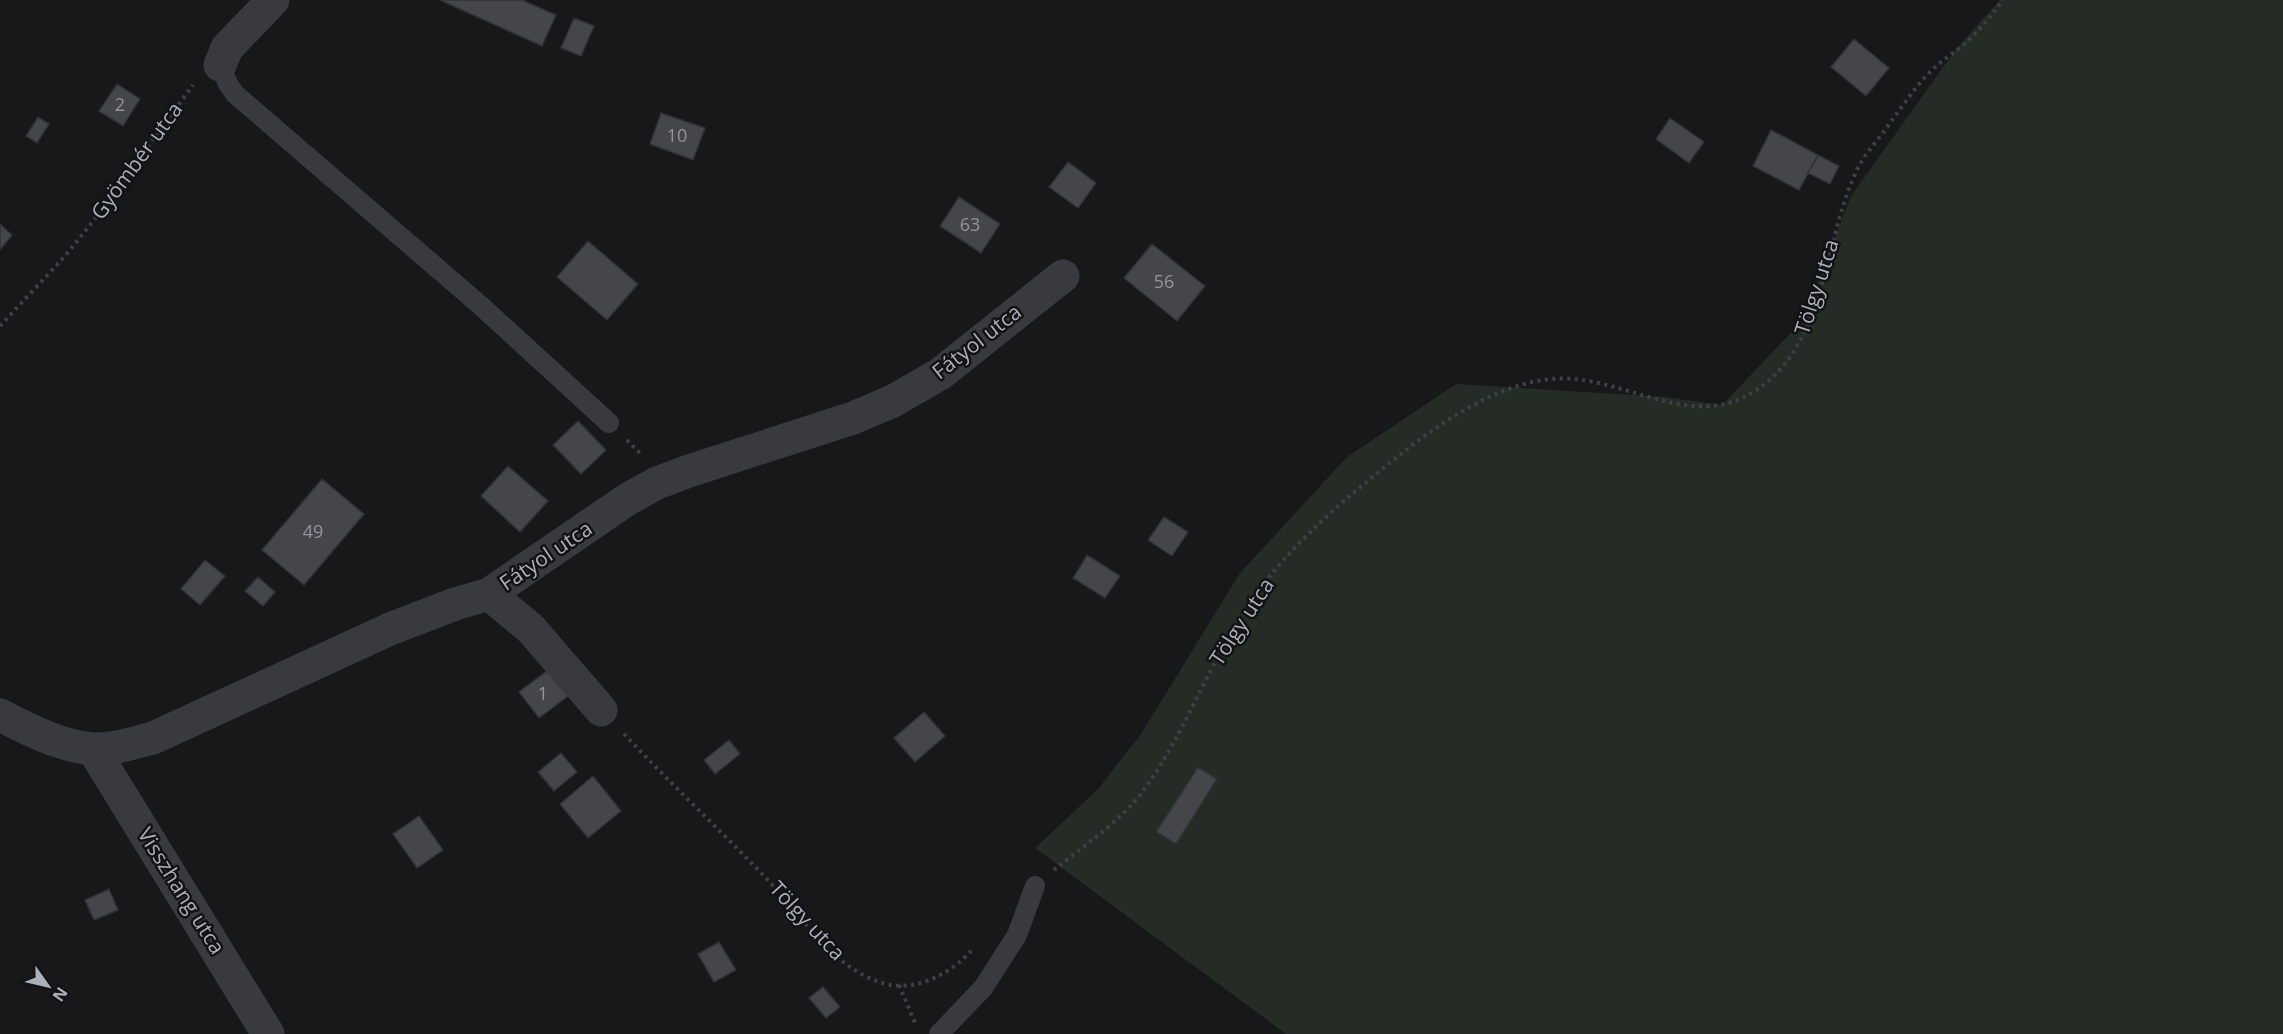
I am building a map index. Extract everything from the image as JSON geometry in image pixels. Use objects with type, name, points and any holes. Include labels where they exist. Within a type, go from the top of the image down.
[{"type":"street","points":[[220,65],[227,48],[273,0]]},
{"type":"street","name":"Fátyol utca","points":[[0,715],[62,743],[93,749],[120,747],[153,738],[390,629],[489,594],[628,499],[667,479],[854,418],[893,401],[940,374],[1063,276]]},
{"type":"street","points":[[489,594],[531,628],[601,710]]},
{"type":"street","name":"Visszhang utca","points":[[93,749],[268,1034]]},
{"type":"lane","points":[[220,65],[223,75],[235,94],[480,305],[609,423]]},
{"type":"lane","points":[[939,1034],[982,988],[1017,935],[1035,886]]},
{"type":"path","name":"Tölgy utca","points":[[1035,886],[1106,827],[1141,794],[1168,751],[1241,615],[1293,550],[1325,517],[1366,482],[1436,429],[1486,397],[1509,387],[1556,378],[1581,381],[1666,402],[1698,406],[1723,405],[1746,396],[1764,385],[1794,352],[1807,327],[1823,279],[1844,199],[1862,162],[1929,72],[1971,38],[2003,0]]},
{"type":"path","name":"Gyömbér utca","points":[[0,326],[65,256],[98,215],[195,82],[206,72],[220,65]]},
{"type":"path","points":[[609,423],[667,479]]},
{"type":"path","name":"Tölgy utca","points":[[601,710],[768,880],[825,944],[865,976],[884,984],[914,984],[944,974],[958,965],[975,947]]},
{"type":"path","points":[[899,985],[915,1024]]},
{"type":"shaded area","points":[[2000,0],[2283,0],[2283,1034],[1286,1034],[1035,848],[1098,789],[1141,734],[1240,573],[1347,457],[1456,384],[1665,397],[1722,405],[1803,320],[1851,196],[1957,48]]},
{"type":"building","points":[[440,0],[522,0],[556,15],[542,46]]},
{"type":"building","points":[[574,18],[594,26],[581,56],[561,48]]},
{"type":"building","points":[[1854,39],[1889,68],[1866,96],[1831,67]]},
{"type":"building","points":[[117,84],[140,99],[123,126],[99,111]]},
{"type":"building","points":[[661,113],[705,128],[693,160],[650,144]]},
{"type":"building","points":[[38,117],[49,124],[37,143],[26,136]]},
{"type":"building","points":[[1670,118],[1704,142],[1689,163],[1656,139]]},
{"type":"building","points":[[1771,130],[1818,155],[1799,190],[1753,166]]},
{"type":"building","points":[[1818,155],[1839,166],[1830,184],[1808,173]]},
{"type":"building","points":[[1068,162],[1096,183],[1078,208],[1049,187]]},
{"type":"building","points":[[959,197],[1000,224],[981,253],[940,226]]},
{"type":"building","points":[[0,224],[12,235],[0,250]]},
{"type":"building","points":[[588,241],[638,284],[607,320],[557,277]]},
{"type":"building","points":[[1152,244],[1205,286],[1177,321],[1124,278]]},
{"type":"building","points":[[578,421],[606,450],[581,474],[553,445]]},
{"type":"building","points":[[508,466],[548,501],[520,532],[481,496]]},
{"type":"building","points":[[322,479],[364,514],[304,585],[262,550]]},
{"type":"building","points":[[1164,517],[1188,532],[1172,556],[1148,540]]},
{"type":"building","points":[[1087,555],[1120,576],[1105,598],[1073,578]]},
{"type":"building","points":[[205,560],[225,576],[200,605],[181,589]]},
{"type":"building","points":[[258,577],[275,592],[263,606],[245,591]]},
{"type":"building","points":[[548,670],[568,696],[539,718],[519,692]]},
{"type":"building","points":[[924,712],[945,736],[915,762],[894,738]]},
{"type":"building","points":[[729,740],[740,754],[715,774],[704,760]]},
{"type":"building","points":[[561,753],[577,772],[554,791],[538,772]]},
{"type":"building","points":[[1198,767],[1217,779],[1176,844],[1156,832]]},
{"type":"building","points":[[593,776],[621,811],[588,838],[560,804]]},
{"type":"building","points":[[419,816],[443,850],[417,868],[393,834]]},
{"type":"building","points":[[109,889],[118,910],[94,920],[85,900]]},
{"type":"building","points":[[719,942],[736,970],[714,982],[698,954]]},
{"type":"building","points":[[823,987],[840,1007],[826,1018],[809,998]]}]
